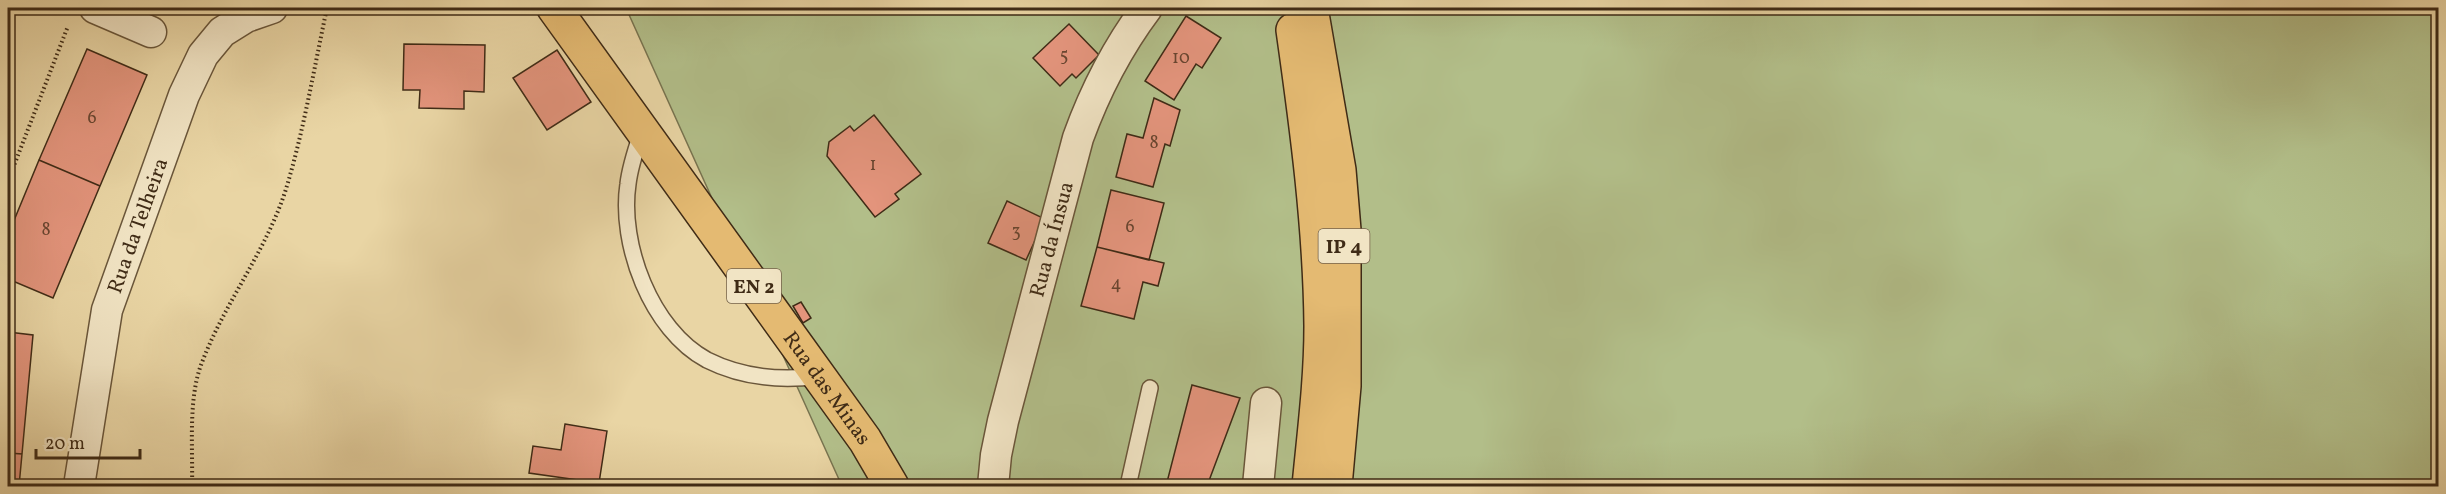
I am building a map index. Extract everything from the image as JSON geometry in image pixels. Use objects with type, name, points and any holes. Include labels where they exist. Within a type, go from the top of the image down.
[{"type":"main road","name":"Rua das Minas","points":[[554,8],[865,440],[892,486]]},
{"type":"main road","name":"IP 4","points":[[1289,8],[1310,152],[1318,235],[1321,328],[1309,486]]},
{"type":"main road","name":"IP 4","points":[[1311,8],[1339,170],[1344,230],[1344,386],[1335,486]]},
{"type":"street","name":"Rua da Telheira","points":[[79,486],[107,310],[184,95],[203,55],[222,32],[246,17],[272,8]]},
{"type":"street","name":"Rua da Ínsua","points":[[993,486],[1003,421],[1078,138],[1092,99],[1109,66],[1147,8]]},
{"type":"street","points":[[82,13],[151,32]]},
{"type":"street","points":[[1258,486],[1266,404]]},
{"type":"lane","points":[[642,131],[627,186],[628,236],[640,277],[664,319],[684,343],[699,354],[735,370],[765,378],[790,380],[819,376]]},
{"type":"lane","points":[[1128,486],[1150,388]]},
{"type":"path","points":[[192,486],[193,409],[200,366],[224,316],[266,241],[286,189],[327,8]]},
{"type":"path","points":[[8,181],[63,44],[82,13]]},
{"type":"green space","points":[[626,8],[2438,8],[2438,486],[842,486]]},
{"type":"building","points":[[1186,16],[1221,38],[1202,68],[1196,64],[1174,100],[1145,81]]},
{"type":"building","points":[[1069,24],[1099,55],[1076,78],[1072,74],[1060,86],[1033,58]]},
{"type":"building","points":[[404,44],[485,45],[484,92],[464,91],[464,109],[419,108],[420,90],[403,90]]},
{"type":"building","points":[[87,49],[147,75],[100,186],[39,160]]},
{"type":"building","points":[[557,50],[591,102],[547,130],[513,78]]},
{"type":"building","points":[[1154,98],[1180,110],[1170,146],[1165,144],[1153,187],[1116,177],[1127,134],[1143,138]]},
{"type":"building","points":[[874,115],[921,174],[895,194],[899,199],[875,217],[827,156],[829,142],[850,126],[854,131]]},
{"type":"building","points":[[39,160],[100,186],[53,298],[8,279],[8,235]]},
{"type":"building","points":[[1111,190],[1164,203],[1149,260],[1097,247]]},
{"type":"building","points":[[1007,201],[1045,219],[1026,260],[988,243]]},
{"type":"building","points":[[1097,247],[1164,263],[1158,286],[1143,282],[1134,319],[1081,306]]},
{"type":"building","points":[[801,302],[811,318],[803,323],[793,306]]},
{"type":"building","points":[[8,332],[33,335],[22,454],[8,453]]},
{"type":"building","points":[[1192,385],[1240,398],[1207,486],[1166,486]]},
{"type":"building","points":[[565,424],[607,431],[599,483],[529,473],[533,446],[561,450]]},
{"type":"building","points":[[8,453],[22,454],[19,486],[8,486]]}]
